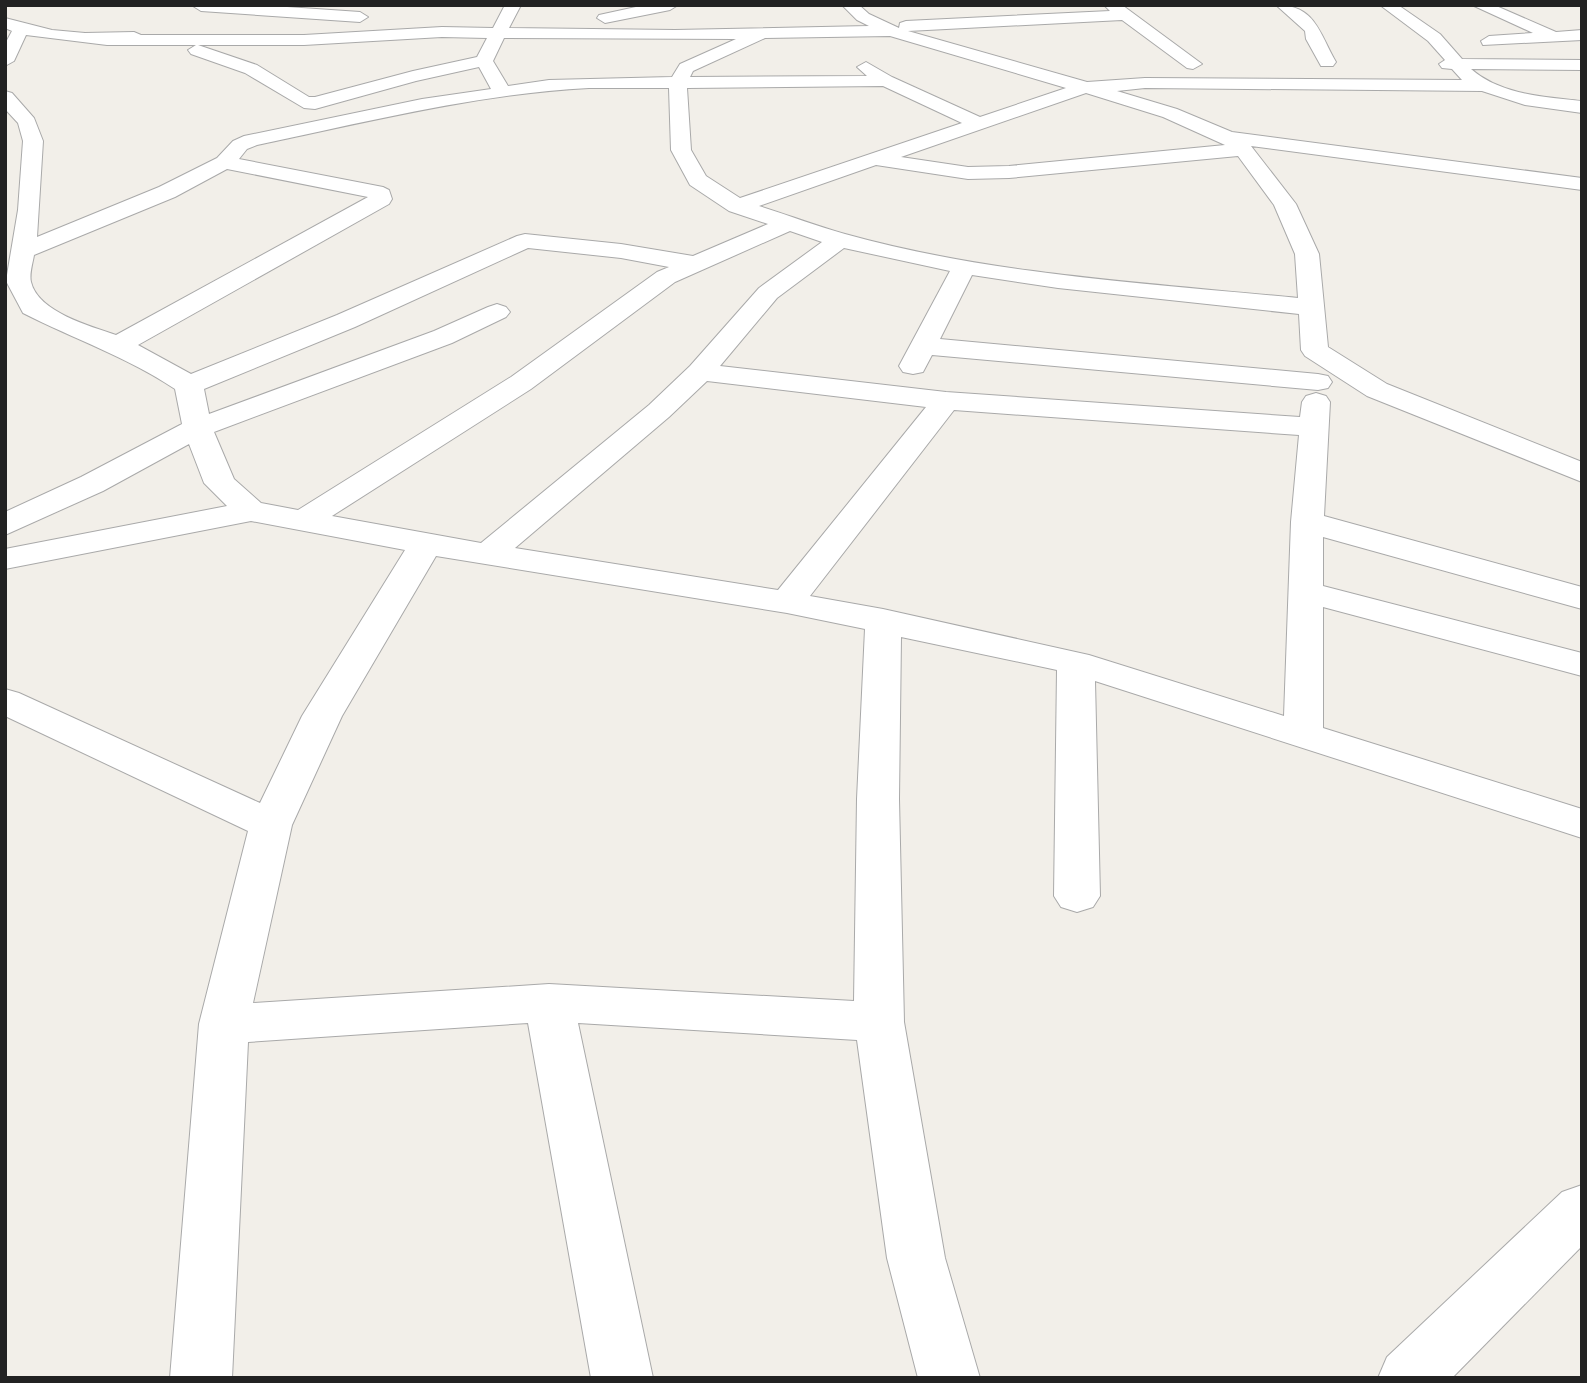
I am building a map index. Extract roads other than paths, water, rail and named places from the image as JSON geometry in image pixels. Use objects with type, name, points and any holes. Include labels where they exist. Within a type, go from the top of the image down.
[{"type":"street","points":[[484,61],[513,5]]},
{"type":"street","points":[[527,33],[670,5]]},
{"type":"street","points":[[850,5],[863,17],[887,29],[1170,113],[1235,143],[1285,204],[1307,254],[1316,366],[1315,427],[1307,522],[1303,735]]},
{"type":"street","points":[[1284,5],[1313,29],[1314,40],[1327,62]]},
{"type":"street","points":[[1388,5],[1442,44],[1456,64],[1483,86]]},
{"type":"street","points":[[1480,5],[1556,37]]},
{"type":"street","points":[[197,8],[379,19],[442,32]]},
{"type":"street","points":[[5,60],[13,26],[107,40],[304,40],[442,32],[824,32],[1118,10],[1200,63],[1033,73]]},
{"type":"street","points":[[107,40],[145,35],[165,26]]},
{"type":"street","points":[[824,32],[849,56],[886,81],[980,124]]},
{"type":"street","points":[[763,33],[686,68],[678,83],[681,150],[698,180],[737,206],[840,240],[964,267],[1058,281],[1310,307]]},
{"type":"street","points":[[1442,44],[1582,36]]},
{"type":"street","points":[[138,40],[195,49],[220,57],[271,80],[304,102],[326,101],[413,76],[484,61]]},
{"type":"street","points":[[484,61],[502,91]]},
{"type":"street","points":[[1304,62],[1348,63]]},
{"type":"street","points":[[1431,64],[1582,65]]},
{"type":"street","points":[[22,251],[167,192],[224,162],[240,145],[251,140],[502,91],[589,83],[886,81]]},
{"type":"street","points":[[737,206],[1083,88],[1145,83],[1483,86],[1516,96],[1582,107]]},
{"type":"street","points":[[5,97],[27,122],[33,141],[29,210],[18,281],[32,308],[78,331],[118,345],[158,365],[189,385],[197,428],[220,484],[251,511]]},
{"type":"street","points":[[1550,103],[1582,115]]},
{"type":"street","points":[[874,159],[968,173],[1009,172],[1235,143],[1582,184]]},
{"type":"street","points":[[118,345],[381,199],[375,192],[224,162]]},
{"type":"street","points":[[303,521],[521,383],[666,277],[789,223]]},
{"type":"street","points":[[490,552],[659,411],[700,372],[768,293],[840,240]]},
{"type":"street","points":[[189,385],[346,321],[525,241],[621,251],[696,264]]},
{"type":"street","points":[[897,395],[964,267]]},
{"type":"street","points":[[5,525],[92,484],[197,428],[443,337],[497,312]]},
{"type":"street","points":[[924,346],[1316,366],[1582,473]]},
{"type":"street","points":[[700,372],[946,401],[1315,427]]},
{"type":"street","points":[[787,602],[946,401]]},
{"type":"street","points":[[5,559],[251,511],[426,544],[490,552],[787,602],[883,620],[1076,663],[1582,824]]},
{"type":"street","points":[[1307,522],[1582,597]]},
{"type":"street","points":[[201,1378],[224,1024],[271,824],[322,716],[426,544]]},
{"type":"street","points":[[1306,592],[1582,665]]},
{"type":"street","points":[[883,620],[878,799],[878,1022],[916,1258],[949,1378]]},
{"type":"street","points":[[1076,663],[1077,896]]},
{"type":"street","points":[[5,701],[271,824]]},
{"type":"street","points":[[224,1024],[549,1003],[878,1022]]},
{"type":"street","points":[[549,1003],[622,1378]]},
{"type":"street","points":[[1409,1378],[1582,1209]]}]
